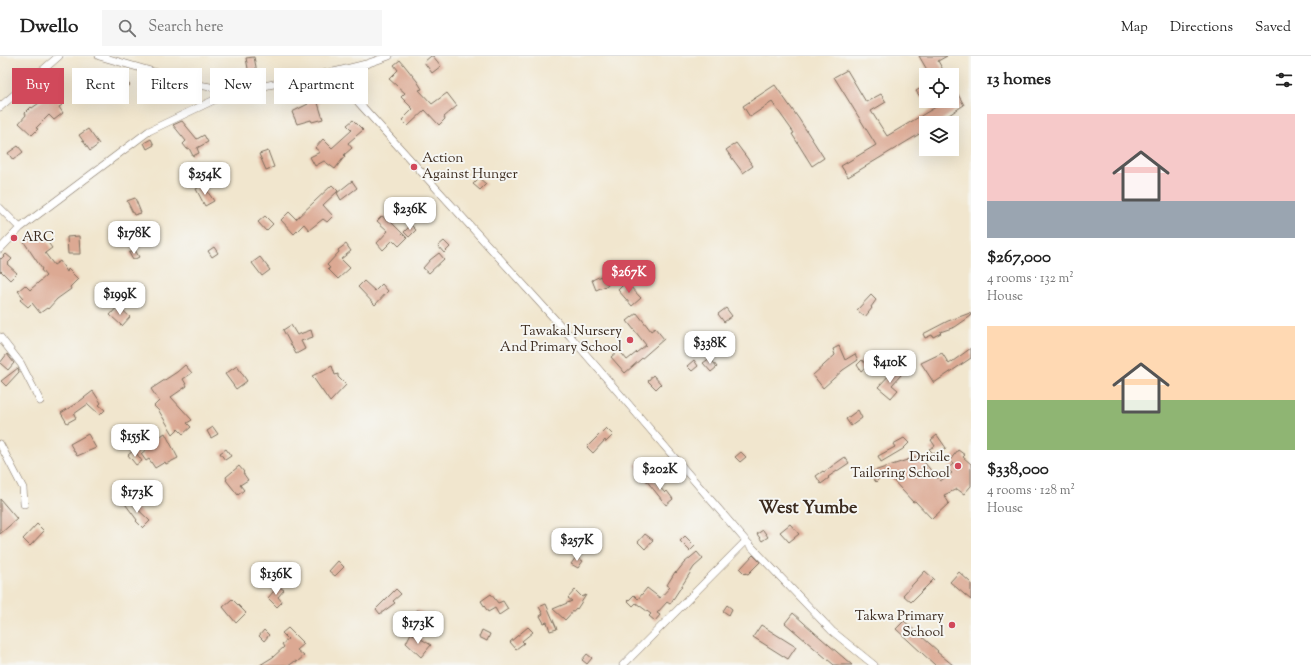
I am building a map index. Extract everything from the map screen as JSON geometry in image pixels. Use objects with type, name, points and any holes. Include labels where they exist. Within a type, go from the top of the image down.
[{"type":"street","points":[[0,106],[59,56]]},
{"type":"street","points":[[99,56],[199,86],[210,88]]},
{"type":"street","points":[[350,68],[388,56]]},
{"type":"street","points":[[0,249],[20,228],[149,131],[210,102]]},
{"type":"street","points":[[360,104],[570,336],[746,541],[832,631],[874,665]]},
{"type":"street","points":[[0,208],[20,228]]},
{"type":"street","points":[[0,337],[21,364],[40,401]]},
{"type":"street","points":[[0,444],[23,488],[24,504]]},
{"type":"street","points":[[623,665],[746,541]]},
{"type":"building","points":[[433,56],[441,66],[432,73],[424,62]]},
{"type":"building","points":[[919,56],[947,56],[938,61],[942,68],[926,68]]},
{"type":"building","points":[[254,57],[256,68],[248,68],[246,58]]},
{"type":"building","points":[[400,60],[422,89],[419,90],[432,104],[447,93],[457,106],[444,117],[445,119],[439,125],[425,110],[408,126],[402,120],[413,109],[401,97],[405,93],[389,79],[398,70],[394,65]]},
{"type":"building","points":[[847,70],[866,102],[881,94],[886,102],[871,111],[887,136],[919,117],[919,134],[848,177],[841,166],[876,145],[834,77]]},
{"type":"building","points":[[775,85],[824,158],[812,166],[792,134],[794,133],[772,102],[750,117],[743,106]]},
{"type":"building","points":[[959,96],[964,105],[948,116],[921,116],[934,108],[959,108]]},
{"type":"building","points":[[38,104],[61,104],[62,105],[59,107],[63,113],[54,120],[49,115],[36,128],[38,129],[32,135],[19,123],[26,115],[25,113],[31,107],[32,108]]},
{"type":"building","points":[[308,104],[318,104],[323,119],[312,122],[311,120],[297,124],[292,112]]},
{"type":"building","points":[[353,120],[363,130],[348,143],[352,148],[344,155],[345,156],[335,169],[324,161],[315,166],[310,157],[320,152],[315,148],[323,139],[332,148],[352,130],[347,125]]},
{"type":"building","points":[[182,121],[197,139],[204,135],[208,142],[197,148],[199,153],[193,156],[189,148],[187,149],[183,144],[186,141],[173,125]]},
{"type":"building","points":[[88,129],[99,144],[90,151],[79,135]]},
{"type":"building","points":[[151,139],[154,145],[147,149],[144,143]]},
{"type":"building","points":[[736,143],[753,166],[743,173],[726,150]]},
{"type":"building","points":[[18,146],[23,152],[13,160],[8,153]]},
{"type":"building","points":[[268,151],[274,167],[266,170],[259,154]]},
{"type":"building","points":[[479,178],[486,184],[480,190],[473,184]]},
{"type":"building","points":[[352,181],[357,188],[341,200],[337,193]]},
{"type":"building","points":[[203,185],[214,201],[205,206],[196,189]]},
{"type":"building","points":[[332,185],[338,191],[323,205],[333,216],[327,222],[323,219],[309,230],[304,224],[294,234],[281,220],[289,212],[296,219]]},
{"type":"building","points":[[135,198],[141,213],[134,215],[127,201]]},
{"type":"building","points":[[265,216],[273,224],[266,231],[258,222]]},
{"type":"building","points":[[382,216],[387,220],[388,219],[407,238],[399,246],[393,240],[383,250],[377,243],[388,231],[377,221]]},
{"type":"building","points":[[411,225],[416,230],[409,237],[404,232]]},
{"type":"building","points":[[41,233],[52,248],[45,253],[54,265],[60,261],[67,272],[68,269],[78,279],[70,287],[71,289],[57,299],[48,309],[47,308],[40,313],[32,303],[28,307],[20,300],[23,297],[18,291],[25,285],[30,290],[46,276],[24,242],[33,235],[35,237]]},
{"type":"building","points":[[79,236],[80,254],[68,254],[67,237]]},
{"type":"building","points":[[444,241],[450,247],[444,253],[438,246]]},
{"type":"building","points":[[346,244],[351,251],[341,259],[350,268],[338,279],[328,269],[330,268],[327,265],[339,252],[338,250]]},
{"type":"building","points":[[214,247],[218,253],[212,257],[208,251]]},
{"type":"building","points":[[135,250],[139,257],[133,260],[129,253]]},
{"type":"building","points":[[439,253],[444,259],[429,273],[423,268]]},
{"type":"building","points":[[6,254],[12,259],[7,264],[17,273],[10,280],[1,271],[0,272],[0,258],[1,259]]},
{"type":"building","points":[[260,257],[270,270],[262,276],[252,263]]},
{"type":"building","points":[[601,276],[602,280],[605,278],[608,285],[596,290],[592,280]]},
{"type":"building","points":[[364,281],[375,291],[382,284],[388,291],[375,305],[358,287]]},
{"type":"building","points":[[626,282],[641,298],[632,306],[618,290]]},
{"type":"building","points":[[871,295],[876,300],[865,317],[857,310]]},
{"type":"building","points":[[118,306],[130,317],[122,326],[110,315]]},
{"type":"building","points":[[726,308],[732,316],[724,322],[718,314]]},
{"type":"building","points":[[637,313],[651,331],[655,328],[664,339],[625,373],[611,357],[619,350],[627,360],[646,345],[627,321]]},
{"type":"building","points":[[970,313],[971,316],[955,327],[940,332],[941,333],[933,337],[932,335],[925,338],[923,334],[948,321]]},
{"type":"building","points":[[291,325],[297,335],[311,330],[313,337],[301,341],[305,349],[296,354],[283,330]]},
{"type":"building","points":[[839,346],[845,360],[855,354],[858,360],[843,370],[823,388],[813,375],[835,355],[833,349]]},
{"type":"building","points":[[971,348],[971,358],[934,383],[921,363],[942,353],[949,364]]},
{"type":"building","points":[[7,354],[14,363],[8,370],[0,363]]},
{"type":"building","points":[[710,358],[717,367],[711,372],[703,363]]},
{"type":"building","points":[[694,360],[698,366],[692,371],[687,366]]},
{"type":"building","points":[[862,360],[867,366],[861,371],[857,365]]},
{"type":"building","points":[[185,365],[192,373],[183,379],[187,386],[171,397],[192,420],[187,423],[191,427],[183,434],[178,429],[173,434],[159,411],[154,406],[159,401],[151,389]]},
{"type":"building","points":[[237,366],[247,381],[236,389],[225,374]]},
{"type":"building","points":[[332,366],[335,375],[338,374],[338,377],[346,385],[330,402],[312,376]]},
{"type":"building","points":[[18,368],[19,372],[6,386],[1,381]]},
{"type":"building","points":[[896,370],[901,375],[892,385],[898,390],[891,398],[878,387],[893,371],[894,372]]},
{"type":"building","points":[[653,375],[661,384],[656,389],[648,381]]},
{"type":"building","points":[[93,391],[101,403],[99,405],[105,410],[100,415],[88,404],[74,414],[76,418],[67,423],[61,413]]},
{"type":"building","points":[[858,410],[862,418],[851,426],[846,419]]},
{"type":"building","points":[[213,427],[218,434],[211,438],[207,431]]},
{"type":"building","points":[[606,428],[613,435],[606,442],[605,440],[593,453],[587,447]]},
{"type":"building","points":[[165,433],[178,458],[166,464],[165,462],[155,468],[149,459],[146,461],[141,454],[150,446],[149,444]]},
{"type":"building","points":[[88,434],[96,448],[77,456],[70,444]]},
{"type":"building","points":[[937,435],[946,448],[934,454],[929,449],[935,446],[931,440]]},
{"type":"building","points":[[904,438],[909,443],[903,449],[881,462],[878,456],[895,447],[893,444]]},
{"type":"building","points":[[226,449],[231,456],[225,460],[220,453]]},
{"type":"building","points":[[134,450],[142,461],[136,465],[128,455]]},
{"type":"building","points":[[958,450],[965,455],[963,457],[971,464],[971,486],[964,494],[957,489],[944,495],[949,503],[932,519],[915,501],[913,502],[891,478],[888,479],[885,473],[876,482],[868,473],[919,456],[940,481],[952,473],[948,469],[953,464],[950,460]]},
{"type":"building","points":[[741,452],[746,457],[740,462],[735,457]]},
{"type":"building","points":[[845,457],[849,463],[828,477],[829,478],[821,484],[816,476]]},
{"type":"building","points":[[641,461],[647,469],[641,473],[635,465]]},
{"type":"building","points":[[239,466],[248,480],[240,485],[244,490],[238,495],[226,480],[226,477]]},
{"type":"building","points":[[650,476],[665,493],[667,491],[673,499],[666,505],[646,480]]},
{"type":"building","points":[[126,498],[150,521],[143,528],[136,521],[137,520],[123,501]]},
{"type":"building","points":[[0,499],[17,519],[0,534]]},
{"type":"building","points":[[37,524],[44,531],[30,546],[23,539]]},
{"type":"building","points":[[790,524],[799,534],[789,542],[780,532]]},
{"type":"building","points":[[763,530],[768,537],[762,541],[757,534]]},
{"type":"building","points":[[645,534],[653,540],[645,549],[638,542]]},
{"type":"building","points":[[685,536],[695,546],[690,551],[680,541]]},
{"type":"building","points":[[697,552],[703,559],[694,567],[670,604],[667,602],[657,613],[660,615],[655,621],[649,616],[651,614],[636,603],[633,606],[628,601],[634,595],[638,599],[647,588],[660,598],[670,587],[667,585],[675,572],[676,573],[684,563]]},
{"type":"building","points":[[753,555],[760,562],[748,574],[745,574],[740,569]]},
{"type":"building","points":[[576,557],[583,561],[578,568],[571,564]]},
{"type":"building","points":[[338,561],[344,567],[335,576],[329,571]]},
{"type":"building","points":[[925,571],[934,579],[911,602],[903,595]]},
{"type":"building","points":[[959,572],[971,583],[971,600],[950,582]]},
{"type":"building","points":[[278,586],[284,590],[278,597],[282,602],[277,607],[268,598]]},
{"type":"building","points":[[396,589],[401,594],[393,601],[395,603],[380,614],[376,609]]},
{"type":"building","points":[[575,590],[582,597],[586,595],[577,609],[576,608],[565,620],[553,609],[572,601],[568,598]]},
{"type":"building","points":[[491,594],[498,603],[503,601],[508,609],[499,615],[495,608],[488,612],[481,601]]},
{"type":"building","points":[[232,599],[246,613],[236,623],[223,607]]},
{"type":"building","points":[[546,604],[557,629],[550,631],[547,622],[544,623],[540,616],[543,614],[539,607]]},
{"type":"building","points":[[727,605],[732,609],[729,615],[723,611]]},
{"type":"building","points":[[417,610],[424,613],[420,620],[414,616]]},
{"type":"building","points":[[793,613],[852,665],[834,665],[785,623]]},
{"type":"building","points":[[904,621],[953,665],[935,665],[896,629]]},
{"type":"building","points":[[761,625],[796,647],[788,659],[753,637]]},
{"type":"building","points":[[528,627],[533,632],[522,641],[524,643],[516,649],[510,642]]},
{"type":"building","points":[[288,628],[304,644],[297,650],[304,656],[297,662],[295,661],[290,665],[260,665],[273,657],[284,647],[282,644],[288,639],[282,633]]},
{"type":"building","points":[[264,630],[269,635],[264,641],[259,636]]},
{"type":"building","points":[[482,630],[490,634],[487,641],[479,637]]},
{"type":"building","points":[[411,633],[431,645],[421,657],[406,643]]},
{"type":"building","points":[[587,654],[592,658],[587,664],[582,660]]},
{"type":"place","name":"Action Against Hunger","points":[[414,167]]},
{"type":"place","name":"ARC","points":[[14,238]]},
{"type":"place","name":"Tawakal Nursery And Primary School","points":[[630,340]]},
{"type":"place","name":"Dricile Tailoring School","points":[[958,466]]},
{"type":"place","name":"Takwa Primary School","points":[[952,625]]},
{"type":"district","name":"West Yumbe","points":[[808,509]]}]
